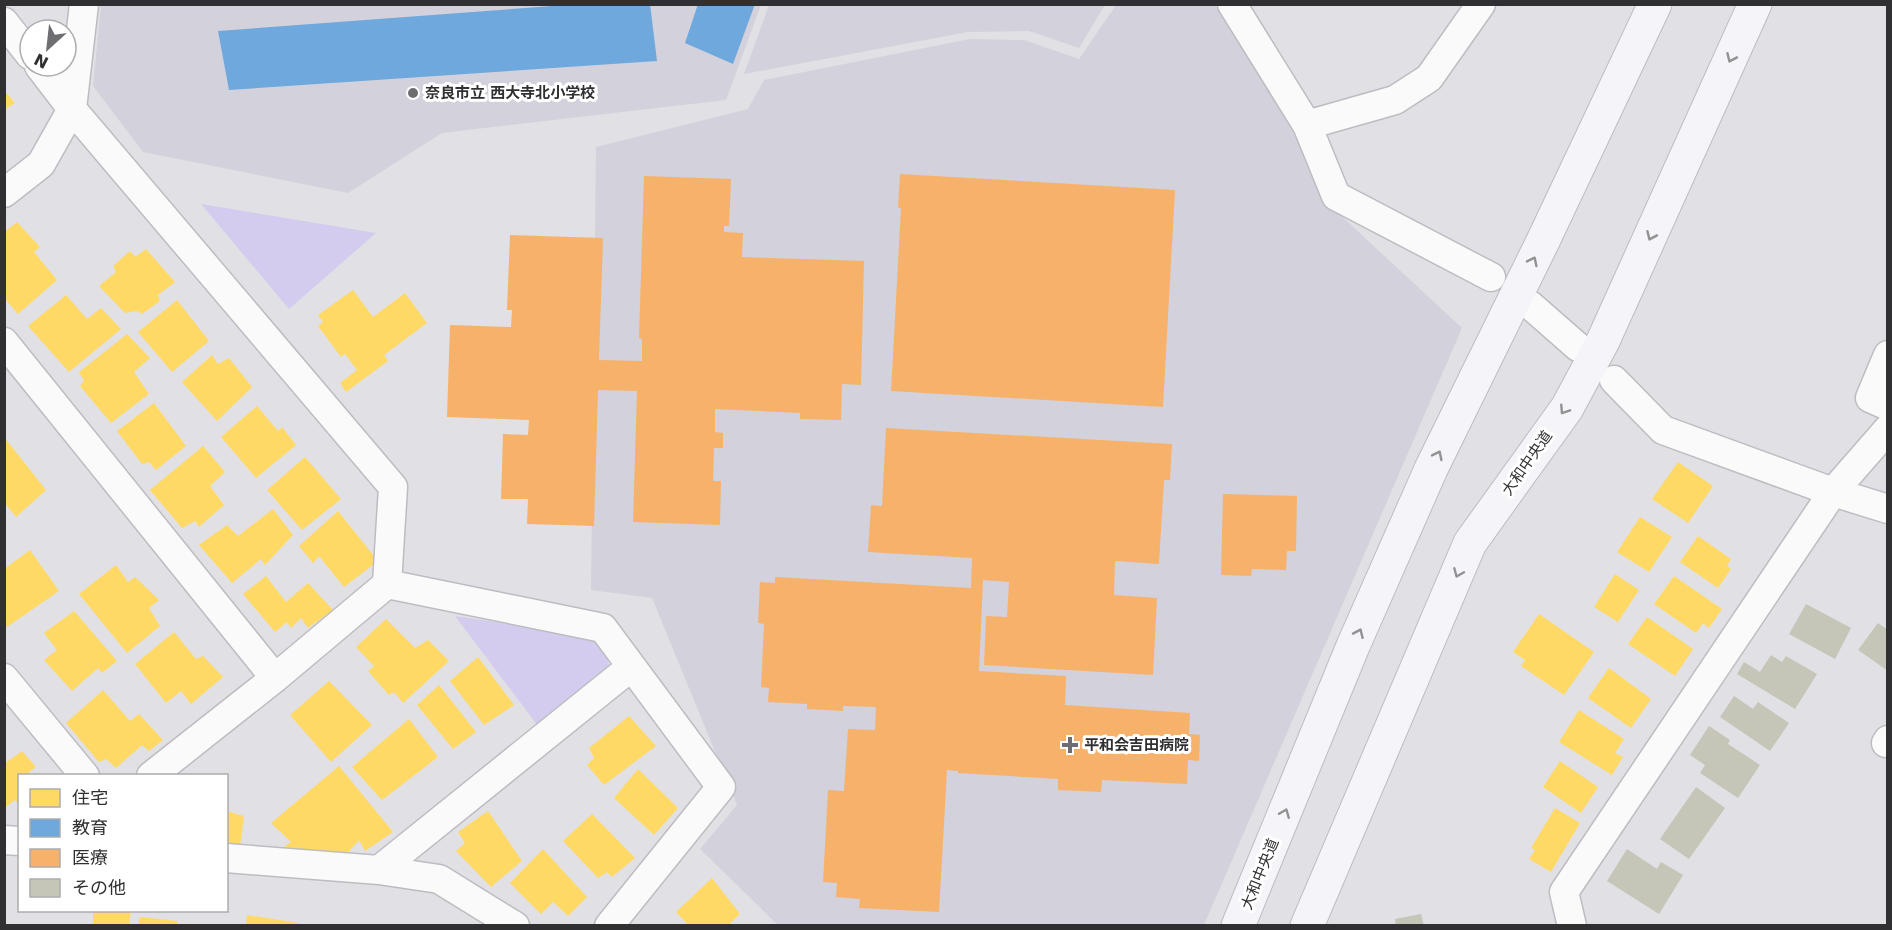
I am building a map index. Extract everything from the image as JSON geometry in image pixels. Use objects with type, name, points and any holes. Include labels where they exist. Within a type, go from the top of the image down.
[{"type":"street","points":[[4,193],[41,164],[72,109],[84,4]]},
{"type":"street","points":[[1232,4],[1307,125],[1336,196],[1491,277]]},
{"type":"street","points":[[1307,125],[1395,100],[1429,78],[1481,4]]},
{"type":"street","name":"大和中央道","points":[[1238,926],[1353,646],[1431,469],[1543,242],[1655,4]]},
{"type":"street","name":"大和中央道","points":[[1307,926],[1470,543],[1567,408],[1603,341],[1755,4]]},
{"type":"street","points":[[4,22],[18,40]]},
{"type":"street","points":[[48,78],[393,487],[387,584],[275,678],[155,774]]},
{"type":"street","points":[[1530,305],[1578,347]]},
{"type":"street","points":[[4,342],[275,678]]},
{"type":"street","points":[[1887,355],[1870,398],[1887,406]]},
{"type":"street","points":[[1614,380],[1663,430],[1833,492],[1887,509]]},
{"type":"street","points":[[1572,926],[1563,892],[1833,492],[1887,429]]},
{"type":"street","points":[[387,584],[603,628],[721,787],[609,926]]},
{"type":"street","points":[[379,870],[631,666]]},
{"type":"street","points":[[4,678],[83,774]]},
{"type":"street","points":[[228,858],[379,870],[439,879],[515,926]]},
{"type":"shaded area","points":[[769,4],[1105,5],[1079,48],[1029,31],[968,32],[744,74]]},
{"type":"shaded area","name":"奈良市立 西大寺北小学校","points":[[101,5],[761,5],[726,100],[442,133],[348,193],[143,152],[93,86]]},
{"type":"shaded area","points":[[1116,5],[1215,5],[1284,110],[1321,197],[1462,328],[1204,925],[778,925],[700,849],[737,805],[652,598],[591,590],[596,147],[748,109],[764,80],[970,39],[1024,40],[1079,59]]},
{"type":"shaded area","points":[[201,204],[376,233],[289,309]]},
{"type":"shaded area","points":[[455,616],[600,638],[610,667],[538,726]]},
{"type":"building: 住宅","points":[[4,90],[15,103],[4,110]]},
{"type":"building: 住宅","points":[[17,222],[40,247],[34,252],[57,280],[18,314],[4,298],[4,232]]},
{"type":"building: 住宅","points":[[146,249],[175,282],[158,295],[160,301],[142,314],[137,311],[125,313],[99,286],[116,272],[113,266],[130,251],[135,257]]},
{"type":"building: 住宅","points":[[353,290],[373,317],[405,293],[427,323],[384,355],[388,361],[346,392],[340,383],[357,370],[345,354],[341,357],[318,326],[323,322],[318,315]]},
{"type":"building: 住宅","points":[[66,295],[87,319],[101,308],[121,329],[69,372],[28,326]]},
{"type":"building: 住宅","points":[[177,300],[209,341],[172,372],[138,332]]},
{"type":"building: 住宅","points":[[127,334],[150,358],[134,372],[149,394],[111,423],[80,386],[84,381],[79,372]]},
{"type":"building: 住宅","points":[[212,355],[218,364],[229,358],[252,387],[217,421],[182,382]]},
{"type":"building: 住宅","points":[[154,403],[186,446],[156,470],[149,462],[142,464],[117,431]]},
{"type":"building: 住宅","points":[[257,406],[278,431],[282,427],[296,445],[256,478],[221,437]]},
{"type":"building: 住宅","points":[[4,437],[46,490],[16,517],[4,502]]},
{"type":"building: 住宅","points":[[203,446],[225,472],[210,486],[224,505],[199,527],[195,521],[182,528],[150,490]]},
{"type":"building: 住宅","points":[[305,457],[341,499],[302,530],[267,490]]},
{"type":"building: 住宅","points":[[1678,462],[1713,486],[1688,523],[1652,499]]},
{"type":"building: 住宅","points":[[273,509],[293,535],[265,565],[261,559],[232,583],[199,545],[227,525],[238,536]]},
{"type":"building: 住宅","points":[[338,511],[378,561],[344,587],[319,556],[313,563],[299,546]]},
{"type":"building: 住宅","points":[[1640,517],[1672,537],[1649,572],[1617,552]]},
{"type":"building: 住宅","points":[[1698,536],[1731,559],[1727,566],[1731,569],[1718,588],[1680,562]]},
{"type":"building: 住宅","points":[[30,550],[59,591],[4,629],[4,569]]},
{"type":"building: 住宅","points":[[116,565],[128,582],[135,577],[159,600],[149,608],[160,626],[127,653],[79,594]]},
{"type":"building: 住宅","points":[[1615,574],[1639,590],[1618,622],[1594,607]]},
{"type":"building: 住宅","points":[[266,576],[286,602],[308,583],[333,610],[308,628],[301,618],[291,628],[287,622],[275,632],[243,594]]},
{"type":"building: 住宅","points":[[1674,576],[1722,609],[1709,628],[1703,623],[1696,633],[1654,604]]},
{"type":"building: 住宅","points":[[74,611],[117,661],[102,673],[98,668],[72,691],[44,660],[57,650],[44,633]]},
{"type":"building: 住宅","points":[[1539,614],[1594,652],[1564,695],[1521,666],[1525,660],[1513,652]]},
{"type":"building: 住宅","points":[[1647,617],[1693,649],[1675,676],[1628,644]]},
{"type":"building: 住宅","points":[[386,619],[415,648],[428,640],[449,661],[403,703],[394,692],[389,695],[368,671],[374,666],[356,647]]},
{"type":"building: 住宅","points":[[174,632],[196,659],[203,656],[223,677],[191,704],[181,691],[166,703],[135,664]]},
{"type":"building: 住宅","points":[[478,657],[514,705],[484,725],[450,681]]},
{"type":"building: 住宅","points":[[1609,668],[1651,699],[1631,728],[1588,698]]},
{"type":"building: 住宅","points":[[329,681],[372,725],[331,762],[290,715]]},
{"type":"building: 住宅","points":[[439,685],[476,732],[453,749],[417,705]]},
{"type":"building: 住宅","points":[[103,690],[130,721],[139,714],[163,740],[149,751],[142,745],[116,768],[106,759],[99,762],[66,723]]},
{"type":"building: 住宅","points":[[1579,710],[1624,739],[1615,753],[1623,757],[1612,775],[1559,742]]},
{"type":"building: 住宅","points":[[629,716],[656,746],[604,785],[587,765],[594,758],[589,748]]},
{"type":"building: 住宅","points":[[409,719],[438,757],[382,800],[352,767]]},
{"type":"building: 住宅","points":[[22,751],[36,767],[29,774],[18,774],[18,803],[15,800],[4,808],[4,764]]},
{"type":"building: 住宅","points":[[1560,761],[1598,787],[1581,813],[1543,787]]},
{"type":"building: 住宅","points":[[339,766],[393,832],[365,851],[359,840],[346,855],[281,849],[291,842],[271,823]]},
{"type":"building: 住宅","points":[[638,769],[678,808],[654,835],[614,798]]},
{"type":"building: 住宅","points":[[1555,808],[1580,823],[1551,872],[1529,859],[1535,850],[1531,848]]},
{"type":"building: 住宅","points":[[488,811],[522,861],[491,887],[456,851],[465,843],[458,832]]},
{"type":"building: 住宅","points":[[228,812],[244,816],[240,848],[228,846]]},
{"type":"building: 住宅","points":[[592,814],[635,858],[612,877],[607,872],[598,878],[563,841]]},
{"type":"building: 住宅","points":[[543,849],[587,897],[568,916],[553,902],[541,914],[510,883]]},
{"type":"building: 住宅","points":[[712,878],[740,914],[727,926],[689,926],[676,912]]},
{"type":"building: 住宅","points":[[93,912],[131,912],[129,926],[93,926]]},
{"type":"building: 住宅","points":[[247,915],[299,923],[299,926],[246,926]]},
{"type":"building: 住宅","points":[[140,917],[177,921],[178,926],[138,926]]},
{"type":"building: 教育","points":[[579,4],[650,4],[657,61],[229,90],[218,31]]},
{"type":"building: 教育","points":[[698,4],[755,4],[733,64],[685,43]]},
{"type":"building: 医療","points":[[900,174],[1175,190],[1163,407],[891,391],[901,208],[898,208]]},
{"type":"building: 医療","points":[[644,176],[731,179],[729,226],[724,226],[724,232],[743,233],[742,257],[864,261],[861,385],[842,384],[841,420],[800,419],[800,413],[715,409],[715,432],[723,433],[723,448],[714,448],[713,481],[721,481],[720,525],[633,522],[637,391],[598,390],[594,526],[527,524],[528,499],[501,499],[503,434],[528,435],[529,420],[447,417],[450,325],[511,327],[512,310],[507,310],[510,235],[603,238],[599,360],[642,361],[642,339],[639,338]]},
{"type":"building: 医療","points":[[886,428],[1172,444],[1170,480],[1164,480],[1159,564],[1115,561],[1114,595],[1157,598],[1153,675],[984,665],[986,616],[1007,617],[1009,582],[983,580],[979,671],[1066,676],[1065,705],[1190,713],[1189,734],[1200,735],[1199,761],[1188,760],[1187,784],[1102,780],[1101,792],[1058,790],[1058,779],[958,773],[958,771],[947,770],[939,912],[859,908],[860,899],[836,897],[837,883],[823,882],[828,790],[844,791],[848,729],[875,730],[876,707],[843,706],[843,711],[807,709],[807,704],[768,702],[769,688],[761,687],[764,624],[758,623],[760,582],[775,583],[775,577],[971,588],[972,558],[868,552],[871,505],[882,506]]},
{"type":"building: 医療","points":[[1223,494],[1297,496],[1296,551],[1287,551],[1286,570],[1252,569],[1251,576],[1221,575]]},
{"type":"building: その他","points":[[1806,604],[1851,628],[1835,659],[1789,634]]},
{"type":"building: その他","points":[[1878,623],[1888,630],[1888,671],[1858,650]]},
{"type":"building: その他","points":[[1771,655],[1782,662],[1786,656],[1817,674],[1795,709],[1737,674],[1744,662],[1760,672]]},
{"type":"building: その他","points":[[1734,696],[1753,709],[1758,702],[1789,723],[1770,751],[1720,717]]},
{"type":"building: その他","points":[[1709,726],[1730,740],[1728,744],[1760,765],[1738,798],[1700,773],[1705,765],[1690,755]]},
{"type":"building: その他","points":[[1696,787],[1725,808],[1689,859],[1660,839]]},
{"type":"building: その他","points":[[1627,849],[1657,869],[1661,862],[1683,875],[1659,914],[1607,881]]},
{"type":"building: その他","points":[[1421,914],[1424,926],[1396,926],[1395,919]]},
{"type":"place","name":"奈良市立 西大寺北小学校","points":[[413,93]]},
{"type":"place","name":"平和会吉田病院","points":[[1070,745]]}]
